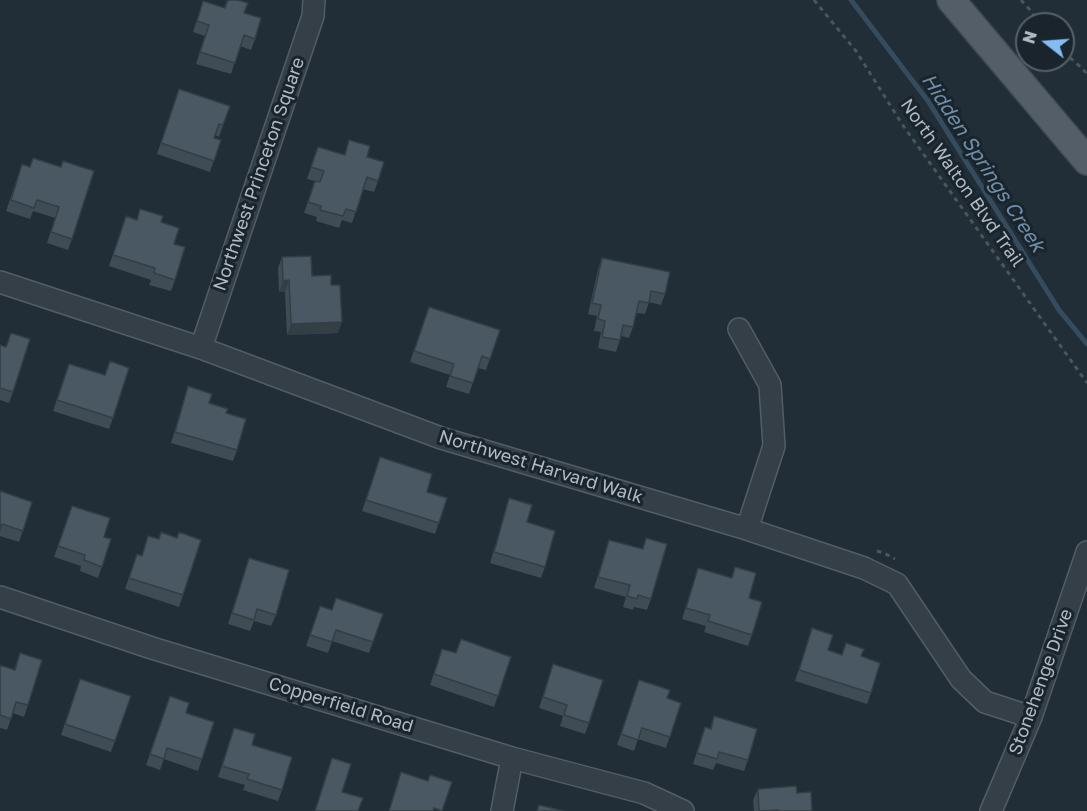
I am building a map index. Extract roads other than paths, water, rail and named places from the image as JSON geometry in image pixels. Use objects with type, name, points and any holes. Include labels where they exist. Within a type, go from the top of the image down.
[{"type":"main road","points":[[951,0],[1087,161]]},
{"type":"street","name":"Northwest Princeton Square","points":[[201,348],[313,16],[314,0]]},
{"type":"street","name":"Northwest Harvard Walk","points":[[0,282],[201,348],[441,438],[747,529],[864,568],[897,584],[961,679],[985,702],[1031,717]]},
{"type":"street","points":[[739,329],[770,385],[774,446],[747,529]]},
{"type":"street","name":"Stonehenge Drive","points":[[991,811],[1031,717],[1087,552]]},
{"type":"street","name":"Copperfield Road","points":[[0,597],[152,648],[512,758],[644,793],[683,811]]},
{"type":"street","points":[[502,811],[512,758]]},
{"type":"waterway","name":"Hidden Springs Creek","points":[[851,0],[928,101],[1059,310],[1087,344]]}]
